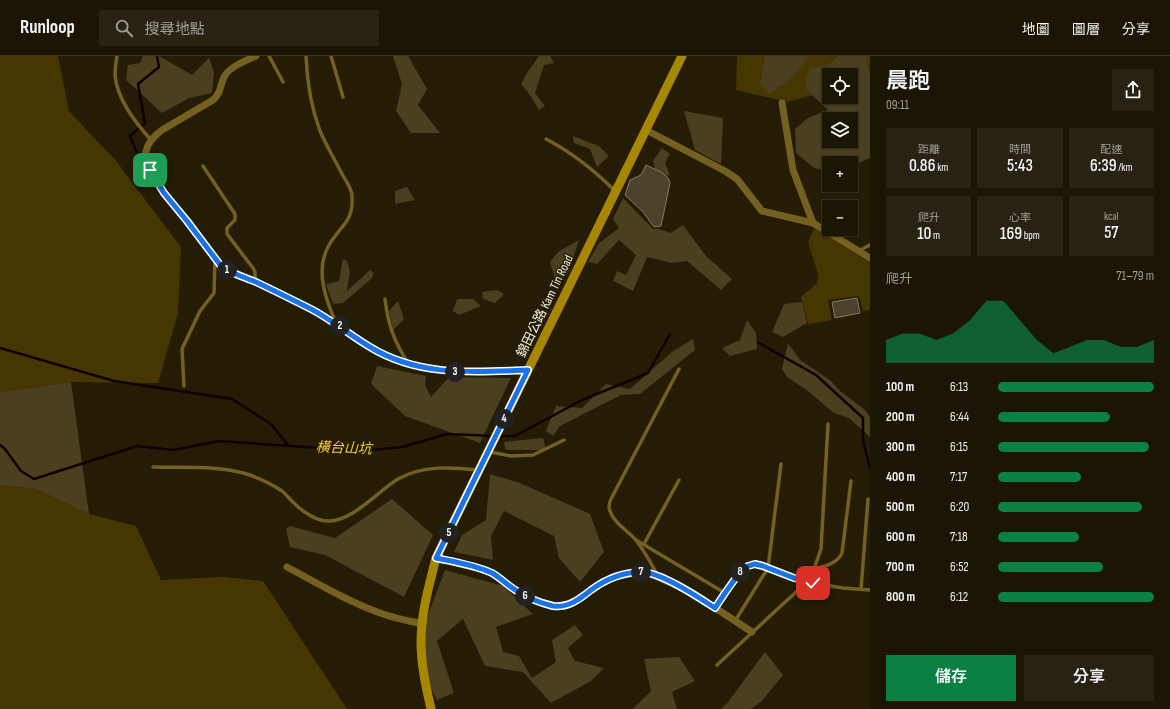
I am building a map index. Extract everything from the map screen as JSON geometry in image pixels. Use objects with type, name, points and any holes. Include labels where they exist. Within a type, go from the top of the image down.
[{"type":"main road","name":"錦田公路 Kam Tin Road","points":[[431,709],[422,656],[422,624],[428,589],[436,558],[682,56]]},
{"type":"street","points":[[253,56],[226,73],[219,94],[213,100],[162,130],[151,140],[146,151],[146,156],[154,178],[215,259],[227,270],[256,282],[314,310],[370,348],[410,365],[444,371],[473,372],[528,370]]},
{"type":"street","points":[[782,104],[794,170],[814,223]]},
{"type":"street","points":[[646,130],[726,171],[737,179],[762,211],[814,223],[870,258]]},
{"type":"street","points":[[436,558],[485,570],[522,594],[555,606],[570,604],[602,583],[617,576],[642,572],[658,576],[691,592],[752,632]]},
{"type":"street","points":[[287,568],[372,610],[402,620],[422,624]]},
{"type":"lane","points":[[117,56],[115,74],[119,91],[132,115],[151,140]]},
{"type":"lane","points":[[269,56],[282,82]]},
{"type":"lane","points":[[306,56],[312,106],[320,131],[352,194],[352,212],[348,221],[327,248],[322,269],[327,302],[336,324]]},
{"type":"lane","points":[[331,56],[343,97]]},
{"type":"lane","points":[[546,139],[564,148],[583,161],[616,192]]},
{"type":"lane","points":[[203,166],[236,215],[235,220],[227,229],[227,234],[255,272],[256,282]]},
{"type":"lane","points":[[858,251],[870,245]]},
{"type":"lane","points":[[184,386],[182,349],[200,311],[214,293],[215,259]]},
{"type":"lane","points":[[385,299],[387,318],[391,333],[410,365]]},
{"type":"lane","points":[[658,576],[646,554],[612,516],[609,510],[609,505],[679,369]]},
{"type":"lane","points":[[718,665],[808,581],[814,569],[821,549],[828,424]]},
{"type":"lane","points":[[489,452],[511,456],[533,455],[564,440]]},
{"type":"lane","points":[[735,621],[768,568],[781,464]]},
{"type":"lane","points":[[153,467],[206,468],[249,475],[284,492],[295,504],[312,516],[321,520],[329,521],[346,517],[399,479],[412,473],[438,468],[479,470]]},
{"type":"lane","points":[[644,544],[679,480]]},
{"type":"lane","points":[[814,569],[834,562],[840,558],[842,553],[851,480]]},
{"type":"lane","points":[[861,589],[868,499]]},
{"type":"lane","points":[[635,540],[725,593]]},
{"type":"lane","points":[[715,608],[740,572],[748,566],[755,564],[794,578],[843,588],[870,590]]},
{"type":"shaded area","points":[[0,56],[58,56],[69,111],[116,161],[181,247],[178,313],[158,383],[71,382],[0,392]]},
{"type":"shaded area","points":[[143,56],[159,56],[192,75],[209,58],[214,72],[212,93],[189,98],[162,113],[126,80],[128,65],[140,63]]},
{"type":"shaded area","points":[[393,56],[408,56],[427,89],[418,105],[440,133],[411,133],[396,111],[402,84]]},
{"type":"shaded area","points":[[539,56],[550,56],[554,63],[544,65],[535,93],[545,106],[539,110],[521,84]]},
{"type":"shaded area","points":[[737,56],[870,56],[870,69],[858,73],[858,68],[822,68],[822,93],[787,102],[736,90]]},
{"type":"shaded area","points":[[764,56],[810,56],[787,82],[769,94],[760,84],[765,58]]},
{"type":"shaded area","points":[[838,56],[868,56],[866,62],[870,71],[870,158],[858,163],[858,156],[822,156],[822,170],[814,168],[796,153],[795,129],[808,118],[822,112],[822,148],[858,148],[858,112],[823,112],[828,110],[806,89],[806,80],[810,68],[828,65]]},
{"type":"shaded area","points":[[684,111],[723,118],[721,164],[695,150]]},
{"type":"shaded area","points":[[573,136],[599,146],[609,156],[597,167],[590,149],[574,143]]},
{"type":"shaded area","points":[[662,148],[670,154],[665,163],[670,175],[657,177],[653,161]]},
{"type":"shaded area","points":[[407,187],[415,200],[395,204],[395,191]]},
{"type":"shaded area","points":[[623,198],[653,229],[659,229],[671,233],[683,225],[706,256],[732,279],[721,290],[687,261],[672,263],[647,257],[633,291],[613,281],[617,271],[626,275],[636,255],[619,240],[597,264],[588,262],[599,243],[619,228],[613,219]]},
{"type":"shaded area","points":[[814,228],[822,233],[822,236],[827,236],[870,263],[870,310],[863,311],[859,296],[828,300],[832,320],[808,324],[801,297],[817,283],[818,274],[808,242]]},
{"type":"shaded area","points":[[579,240],[568,273],[557,286],[550,262],[558,252]]},
{"type":"shaded area","points":[[343,259],[347,261],[350,271],[347,291],[370,270],[374,273],[372,278],[343,303],[333,304],[326,284],[339,281]]},
{"type":"shaded area","points":[[497,290],[504,294],[495,303],[483,299],[482,292]]},
{"type":"shaded area","points":[[457,299],[473,299],[481,306],[459,315],[453,311]]},
{"type":"shaded area","points":[[398,301],[404,319],[393,330],[389,311]]},
{"type":"shaded area","points":[[802,302],[807,323],[783,337],[772,332],[784,304]]},
{"type":"shaded area","points":[[747,320],[756,333],[757,349],[730,356],[722,348],[740,340]]},
{"type":"shaded area","points":[[693,339],[695,350],[640,394],[621,395],[560,426],[553,436],[546,431],[556,406],[582,408],[606,384],[630,389],[672,352]]},
{"type":"shaded area","points":[[788,343],[800,360],[830,380],[840,391],[864,409],[870,417],[870,437],[849,418],[834,413],[808,391],[787,377],[782,369]]},
{"type":"shaded area","points":[[377,366],[426,376],[425,385],[431,397],[449,377],[511,378],[480,443],[405,416],[371,384]]},
{"type":"shaded area","points":[[71,382],[89,514],[36,489],[0,485],[0,392]]},
{"type":"shaded area","points":[[543,438],[546,450],[506,450],[504,442]]},
{"type":"shaded area","points":[[490,474],[520,483],[590,514],[604,552],[580,582],[559,558],[554,536],[504,511],[491,536],[493,560],[454,552],[462,535],[486,520]]},
{"type":"shaded area","points":[[0,485],[36,489],[89,514],[136,526],[161,580],[223,577],[263,581],[347,709],[0,709]]},
{"type":"shaded area","points":[[392,499],[433,535],[404,597],[325,555],[290,547],[286,529],[290,526],[335,538]]},
{"type":"shaded area","points":[[445,570],[503,586],[533,614],[496,627],[503,652],[519,656],[532,678],[556,662],[552,640],[575,625],[583,635],[568,648],[575,661],[604,668],[591,681],[551,703],[523,672],[485,666],[463,619],[437,641],[454,693],[437,700],[421,668],[426,620]]},
{"type":"shaded area","points":[[765,652],[783,675],[762,701],[751,709],[721,709],[728,702]]},
{"type":"shaded area","points":[[679,657],[695,681],[672,692],[677,709],[633,709],[651,691],[644,659]]},
{"type":"building","points":[[646,165],[661,172],[668,178],[670,183],[661,226],[654,227],[643,212],[625,195],[630,180],[641,175]]},
{"type":"building","points":[[857,298],[860,313],[835,318],[832,302]]},
{"type":"waterway","points":[[146,156],[137,153],[130,136],[145,123],[138,84],[159,67],[157,56]]},
{"type":"waterway","name":"橫台山坑","points":[[499,436],[515,436],[582,400],[648,373],[670,334]]},
{"type":"waterway","points":[[759,343],[816,375],[863,418],[863,440],[870,469]]},
{"type":"waterway","points":[[0,348],[114,381],[232,399],[271,424],[288,445]]},
{"type":"waterway","name":"橫台山坑","points":[[0,445],[5,449],[21,471],[34,479],[137,446],[173,450],[219,441],[362,451],[402,447],[447,434],[494,436]]},
{"type":"route","points":[[150,170],[164,193],[221,266],[314,310],[370,348],[394,359],[424,369],[473,372],[528,370],[436,558],[485,570],[493,574],[517,592],[555,606],[562,606],[577,601],[595,587],[609,579],[617,576],[642,572],[658,576],[691,592],[715,608],[740,572],[748,566],[755,564],[813,583]]}]
